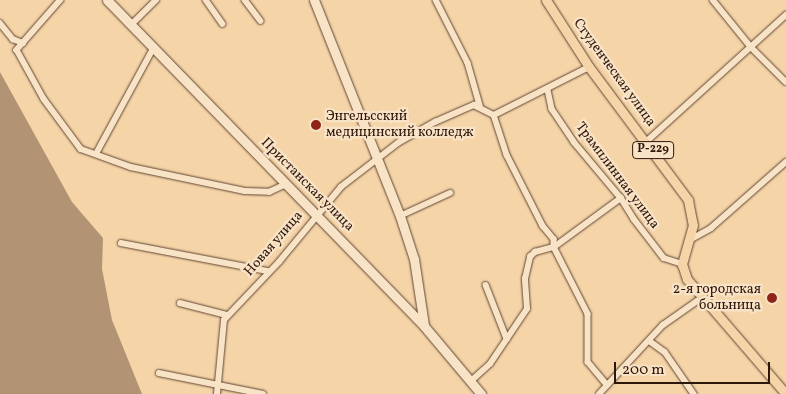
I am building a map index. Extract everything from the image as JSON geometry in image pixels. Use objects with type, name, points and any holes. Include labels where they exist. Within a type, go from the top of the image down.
[{"type":"main road","name":"Студенческая улица","points":[[546,0],[589,68],[647,141],[688,200],[693,213],[688,241]]},
{"type":"main road","name":"Р-229","points":[[682,264],[688,241]]},
{"type":"main road","points":[[682,264],[687,279],[786,394]]},
{"type":"street","points":[[61,0],[16,50],[44,98],[76,144],[88,153],[97,152],[131,167],[245,191],[269,192],[286,184]]},
{"type":"street","name":"Пристанская улица","points":[[107,0],[154,46],[424,326],[481,394]]},
{"type":"street","points":[[132,24],[156,0]]},
{"type":"street","points":[[206,0],[223,24]]},
{"type":"street","points":[[245,0],[261,21]]},
{"type":"street","points":[[314,0],[400,216],[414,259],[424,326]]},
{"type":"street","points":[[436,0],[468,63],[480,105],[494,115],[507,155],[543,226],[554,239],[554,247],[588,314],[588,362],[607,385]]},
{"type":"street","points":[[713,0],[751,47],[786,82]]},
{"type":"street","points":[[647,141],[786,15]]},
{"type":"street","points":[[0,23],[13,39],[23,43]]},
{"type":"street","points":[[97,152],[154,46]]},
{"type":"street","points":[[494,115],[548,90],[589,68]]},
{"type":"street","name":"Трамплинная улица","points":[[548,90],[552,109],[574,142],[622,198],[634,219],[664,258],[682,264]]},
{"type":"street","name":"Новая улица","points":[[227,315],[341,187],[377,158],[435,122],[474,105],[480,105]]},
{"type":"street","points":[[688,241],[711,228],[786,162]]},
{"type":"street","points":[[400,216],[450,193]]},
{"type":"street","points":[[471,381],[490,364],[527,309],[526,279],[530,257],[535,252],[554,247],[622,198]]},
{"type":"street","points":[[121,243],[268,271]]},
{"type":"street","points":[[486,285],[507,339]]},
{"type":"street","points":[[601,393],[673,317],[703,297]]},
{"type":"street","points":[[180,303],[227,315],[223,326],[217,394]]},
{"type":"street","points":[[651,342],[665,352],[694,394]]},
{"type":"street","points":[[159,373],[262,394]]},
{"type":"shaded area","points":[[0,72],[72,202],[103,238],[102,269],[112,320],[142,394],[0,394]]},
{"type":"place","name":"Энгельсский медицинский колледж","points":[[316,125]]},
{"type":"place","name":"2-я городская больница","points":[[772,298]]}]
